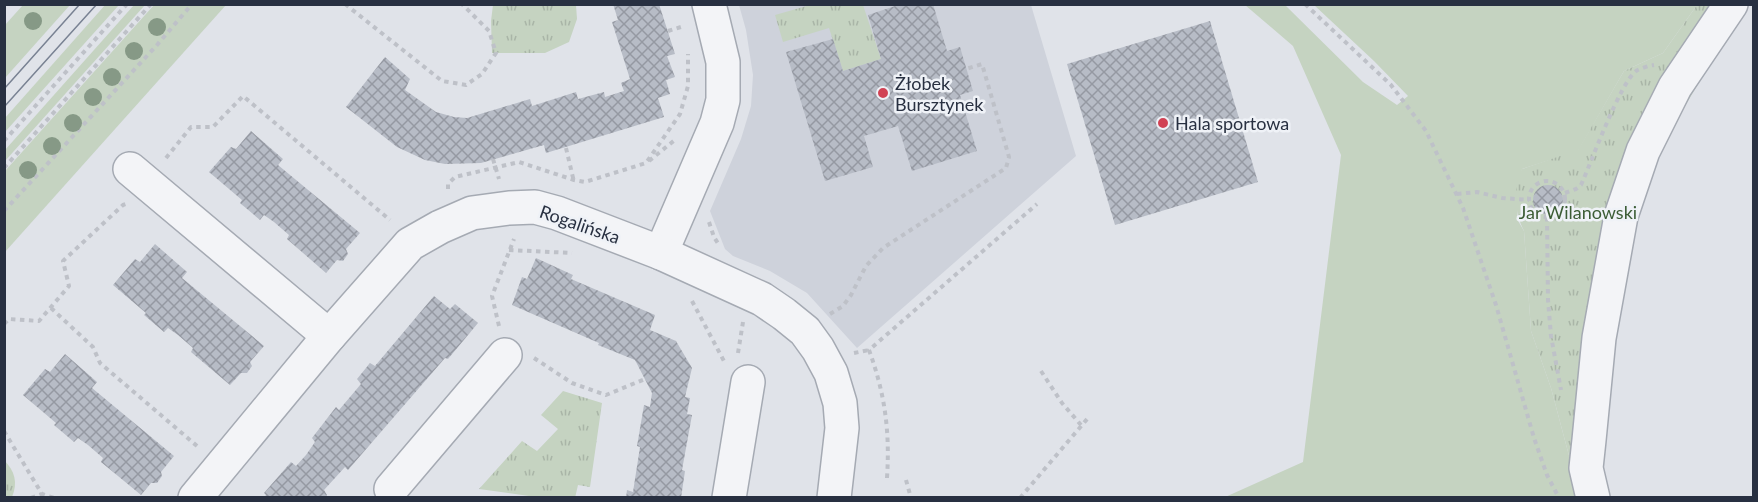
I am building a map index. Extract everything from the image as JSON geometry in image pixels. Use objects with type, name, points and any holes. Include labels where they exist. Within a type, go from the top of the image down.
[{"type":"street","points":[[1593,498],[1586,468],[1599,338],[1621,216],[1643,150],[1675,87],[1731,4]]},
{"type":"street","points":[[661,253],[717,123],[723,100],[723,62],[698,15]]},
{"type":"street","points":[[141,178],[329,336]]},
{"type":"street","name":"Rogalińska","points":[[195,498],[329,336],[410,244],[472,213],[535,207],[557,213],[661,253],[762,299],[805,331],[818,348],[831,373],[840,403],[842,428],[834,498]]},
{"type":"street","points":[[392,495],[512,348]]},
{"type":"street","points":[[729,498],[738,375]]},
{"type":"path","points":[[4,141],[127,4]]},
{"type":"path","points":[[4,168],[151,4]]},
{"type":"path","points":[[4,211],[192,4]]},
{"type":"path","points":[[345,4],[442,81],[466,85],[482,74],[496,53],[489,31],[462,4]]},
{"type":"path","points":[[1305,4],[1391,85],[1426,131],[1463,208],[1496,304],[1534,438],[1547,475],[1559,498]]},
{"type":"path","points":[[668,31],[681,27],[698,15]]},
{"type":"path","points":[[681,27],[683,35]]},
{"type":"path","points":[[646,163],[680,114],[688,86],[688,51]]},
{"type":"path","points":[[827,316],[843,306],[866,267],[883,248],[1006,168],[1009,157],[982,64],[966,69]]},
{"type":"path","points":[[1565,193],[1581,185],[1623,88],[1635,72],[1649,66],[1661,65],[1683,75]]},
{"type":"path","points":[[4,324],[9,319],[39,321],[69,286],[63,261],[123,204],[140,202],[141,178],[159,166],[191,127],[213,127],[243,96],[391,221]]},
{"type":"path","points":[[680,114],[685,118]]},
{"type":"path","points":[[274,124],[279,117]]},
{"type":"path","points":[[449,191],[448,184],[454,177],[519,162],[574,183],[585,182],[646,163],[679,137]]},
{"type":"path","points":[[566,148],[574,183]]},
{"type":"path","points":[[493,159],[498,176]]},
{"type":"path","points":[[1546,180],[1554,182],[1561,186],[1565,193],[1566,202],[1563,210],[1556,215],[1540,216],[1533,211],[1529,200],[1533,188],[1538,183],[1546,180]]},
{"type":"path","points":[[1457,194],[1477,192],[1502,198],[1529,200]]},
{"type":"path","points":[[887,478],[889,452],[885,408],[878,374],[869,350],[1037,204]]},
{"type":"path","points":[[707,216],[714,237],[721,248]]},
{"type":"path","points":[[1548,217],[1548,300],[1551,336],[1560,386]]},
{"type":"path","points":[[516,233],[492,296],[512,348],[572,383],[606,395],[645,379]]},
{"type":"path","points":[[509,250],[576,253]]},
{"type":"path","points":[[691,300],[738,375]]},
{"type":"path","points":[[51,308],[93,347],[100,363],[197,445],[198,453]]},
{"type":"path","points":[[1041,371],[1062,403],[1081,425]]},
{"type":"path","points":[[1020,498],[1088,418]]},
{"type":"path","points":[[4,431],[42,494]]},
{"type":"path","points":[[906,480],[911,498]]},
{"type":"path","points":[[31,498],[42,494],[54,498]]},
{"type":"shaded area","points":[[739,5],[1031,5],[1076,156],[857,348],[807,293],[770,271],[733,256],[725,249],[710,211],[741,139],[751,106],[753,75],[746,30]]},
{"type":"green space","points":[[106,4],[119,5],[5,132],[5,118]]},
{"type":"green space","points":[[23,5],[70,5],[5,78],[5,25]]},
{"type":"green space","points":[[134,5],[145,5],[5,161],[5,150]]},
{"type":"green space","points":[[154,5],[226,5],[5,252],[5,171]]},
{"type":"green space","points":[[493,5],[576,5],[577,19],[569,42],[545,53],[492,53]]},
{"type":"green space","points":[[810,5],[863,5],[881,59],[843,71],[829,28],[783,42],[775,15]]},
{"type":"green space","points":[[1245,5],[1285,5],[1363,82],[1397,105],[1408,96],[1314,5],[1697,5],[1663,53],[1624,71],[1578,151],[1522,169],[1517,219],[1524,231],[1531,331],[1551,388],[1580,497],[1223,498],[1303,462],[1341,155],[1293,46]]},
{"type":"green space","name":"Jar Wilanowski","points":[[1697,5],[1749,5],[1713,59],[1666,138],[1628,240],[1580,497],[1551,388],[1531,331],[1524,231],[1516,200],[1517,184],[1522,169],[1578,150],[1624,71],[1663,53]]},
{"type":"green space","points":[[563,391],[602,403],[590,487],[578,485],[575,498],[536,497],[479,489],[522,441],[537,451],[558,429],[541,415]]},
{"type":"green space","points":[[4,460],[11,468],[14,477],[15,487],[12,497],[5,497]]},
{"type":"building","points":[[613,4],[659,4],[675,54],[667,56],[675,77],[666,80],[670,94],[658,98],[664,117],[546,153],[544,145],[481,163],[445,164],[425,160],[397,147],[346,107],[385,57],[410,79],[405,90],[436,112],[454,117],[467,118],[530,99],[532,106],[576,92],[578,99],[604,92],[605,97],[624,91],[621,83],[630,79],[612,22],[618,20]]},
{"type":"building","name":"Żłobek Bursztynek","points":[[901,4],[933,4],[947,51],[960,47],[973,91],[960,95],[977,151],[912,171],[898,126],[864,136],[873,167],[825,181],[786,52],[833,39],[843,71],[881,59],[868,15]]},
{"type":"building","name":"Hala sportowa","points":[[1210,21],[1258,182],[1115,225],[1067,64]]},
{"type":"building","points":[[251,131],[283,159],[278,165],[360,233],[346,249],[348,254],[343,261],[337,260],[326,273],[287,239],[289,235],[274,222],[264,215],[260,220],[240,203],[242,200],[209,172],[231,147],[236,149]]},
{"type":"building","points":[[1548,185],[1554,186],[1562,194],[1562,206],[1554,214],[1548,215],[1542,214],[1534,206],[1533,200],[1534,194],[1542,186]]},
{"type":"building","points":[[155,244],[187,272],[182,278],[264,346],[250,362],[252,366],[247,373],[241,373],[230,385],[191,352],[193,348],[178,335],[168,328],[164,332],[113,285],[135,259],[140,262]]},
{"type":"building","points":[[536,258],[573,275],[571,279],[655,315],[650,330],[676,341],[692,368],[685,397],[690,398],[687,414],[692,415],[682,470],[685,471],[681,498],[626,498],[627,490],[633,492],[640,447],[637,446],[644,405],[650,407],[652,393],[635,360],[512,305],[522,277],[527,279]]},
{"type":"building","points":[[434,296],[450,309],[455,304],[478,323],[348,470],[345,467],[324,490],[327,495],[325,498],[264,498],[266,495],[264,493],[291,462],[296,466],[306,455],[315,442],[312,438],[336,407],[339,410],[361,384],[357,379],[370,363],[375,366]]},
{"type":"building","points":[[65,354],[97,382],[92,388],[174,456],[161,472],[162,476],[157,483],[151,483],[141,495],[101,462],[103,458],[88,445],[78,438],[74,442],[23,395],[45,369],[50,372]]},
{"type":"tram line","points":[[4,89],[80,4]]},
{"type":"tram line","points":[[4,107],[97,4]]},
{"type":"place","name":"Żłobek Bursztynek","points":[[883,93]]},
{"type":"place","name":"Hala sportowa","points":[[1163,123]]}]
